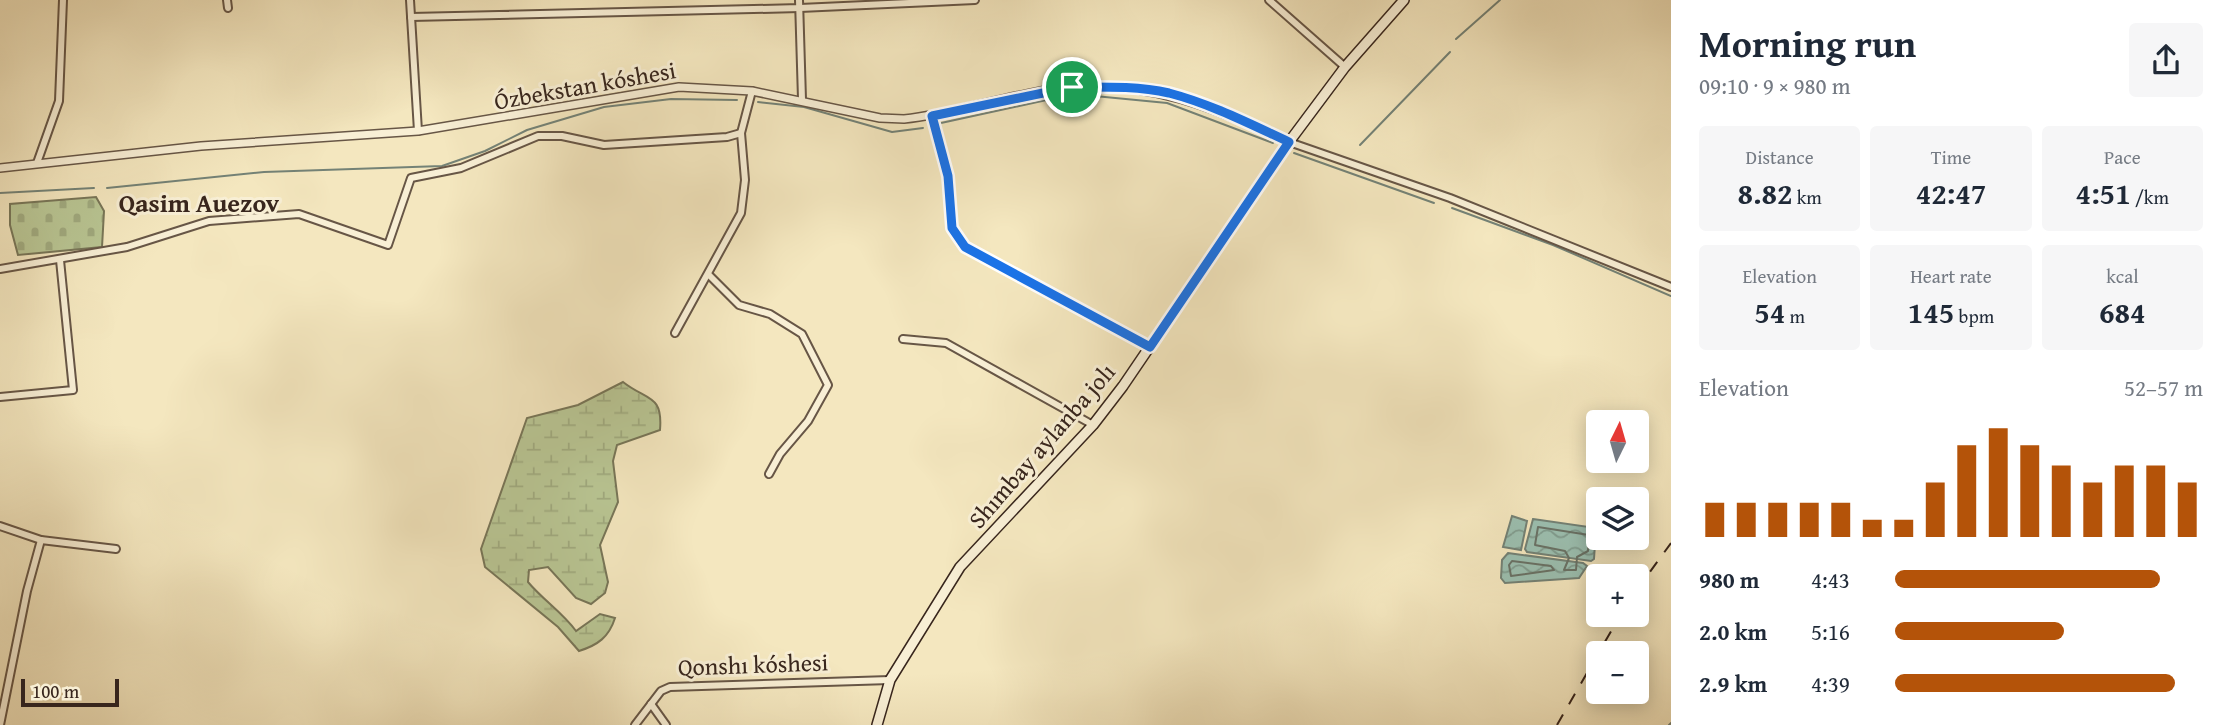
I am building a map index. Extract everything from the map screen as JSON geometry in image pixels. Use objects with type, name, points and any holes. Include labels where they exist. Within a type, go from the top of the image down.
[{"type":"main road","name":"Shımbay aylanba jolı","points":[[877,725],[890,680],[960,567],[1093,425],[1150,347],[1289,142],[1345,67],[1404,0]]},
{"type":"street","points":[[37,163],[59,101],[63,0]]},
{"type":"street","points":[[227,0],[228,8]]},
{"type":"street","points":[[410,0],[418,131]]},
{"type":"street","points":[[411,17],[975,0]]},
{"type":"street","points":[[1269,0],[1345,67]]},
{"type":"street","points":[[800,4],[802,99]]},
{"type":"street","name":"Ózbekstan kóshesi","points":[[0,168],[201,145],[418,131],[679,87],[752,91],[802,99],[880,118],[932,116],[1072,87],[1116,87],[1167,93],[1206,105],[1289,142]]},
{"type":"street","points":[[674,333],[709,275],[741,213],[745,180],[741,133],[752,91]]},
{"type":"street","points":[[932,116],[948,176],[952,228],[965,247],[1150,347]]},
{"type":"street","points":[[0,269],[127,247],[209,221],[299,214],[388,245],[411,178],[461,168],[538,136],[562,136],[604,145],[727,137],[741,133]]},
{"type":"street","points":[[1289,142],[1450,198],[1671,287]]},
{"type":"street","points":[[0,397],[74,390],[71,341],[60,260]]},
{"type":"street","points":[[709,275],[739,305],[770,314],[802,334],[828,385],[808,421],[780,454],[769,474]]},
{"type":"street","points":[[903,339],[946,343],[1093,425]]},
{"type":"street","points":[[0,526],[41,540],[116,549]]},
{"type":"street","points":[[0,725],[27,590],[41,540]]},
{"type":"street","name":"Qonshı kóshesi","points":[[635,725],[661,691],[693,684],[890,680]]},
{"type":"street","points":[[651,704],[666,725]]},
{"type":"green space","points":[[96,197],[104,211],[102,247],[18,255],[10,225],[10,204]]},
{"type":"green space","points":[[623,382],[656,404],[660,430],[617,445],[613,461],[618,502],[600,545],[608,582],[605,593],[591,604],[576,598],[548,567],[529,570],[528,582],[576,631],[600,614],[615,618],[602,639],[579,651],[558,627],[485,567],[481,549],[527,418],[578,405]]},
{"type":"water","points":[[1512,516],[1527,521],[1521,550],[1503,547]]},
{"type":"water","points":[[1533,519],[1586,527],[1586,550],[1595,550],[1594,559],[1591,561],[1527,552],[1525,549]]},
{"type":"water","points":[[1508,553],[1583,563],[1586,568],[1579,578],[1505,583],[1501,578],[1502,560]]},
{"type":"waterway","points":[[1456,39],[1500,0]]},
{"type":"waterway","points":[[1360,145],[1450,52]]},
{"type":"waterway","points":[[941,123],[1074,94],[1167,103],[1273,143]]},
{"type":"waterway","points":[[107,188],[264,172],[442,166],[485,151],[527,130],[604,107],[671,99],[737,100]]},
{"type":"waterway","points":[[758,102],[804,107],[892,132],[923,128]]},
{"type":"waterway","points":[[1294,153],[1434,203]]},
{"type":"waterway","points":[[0,193],[94,188]]},
{"type":"waterway","points":[[1452,208],[1553,245],[1671,296]]},
{"type":"railway","points":[[1649,573],[1671,543]]},
{"type":"railway","points":[[1557,725],[1614,627]]},
{"type":"district","name":"Qasim Auezov","points":[[199,203]]},
{"type":"route","points":[[1072,87],[1116,87],[1167,93],[1206,105],[1289,142],[1209,264],[1150,347],[996,261],[965,247],[952,228],[948,176],[932,116],[1072,87]]}]
